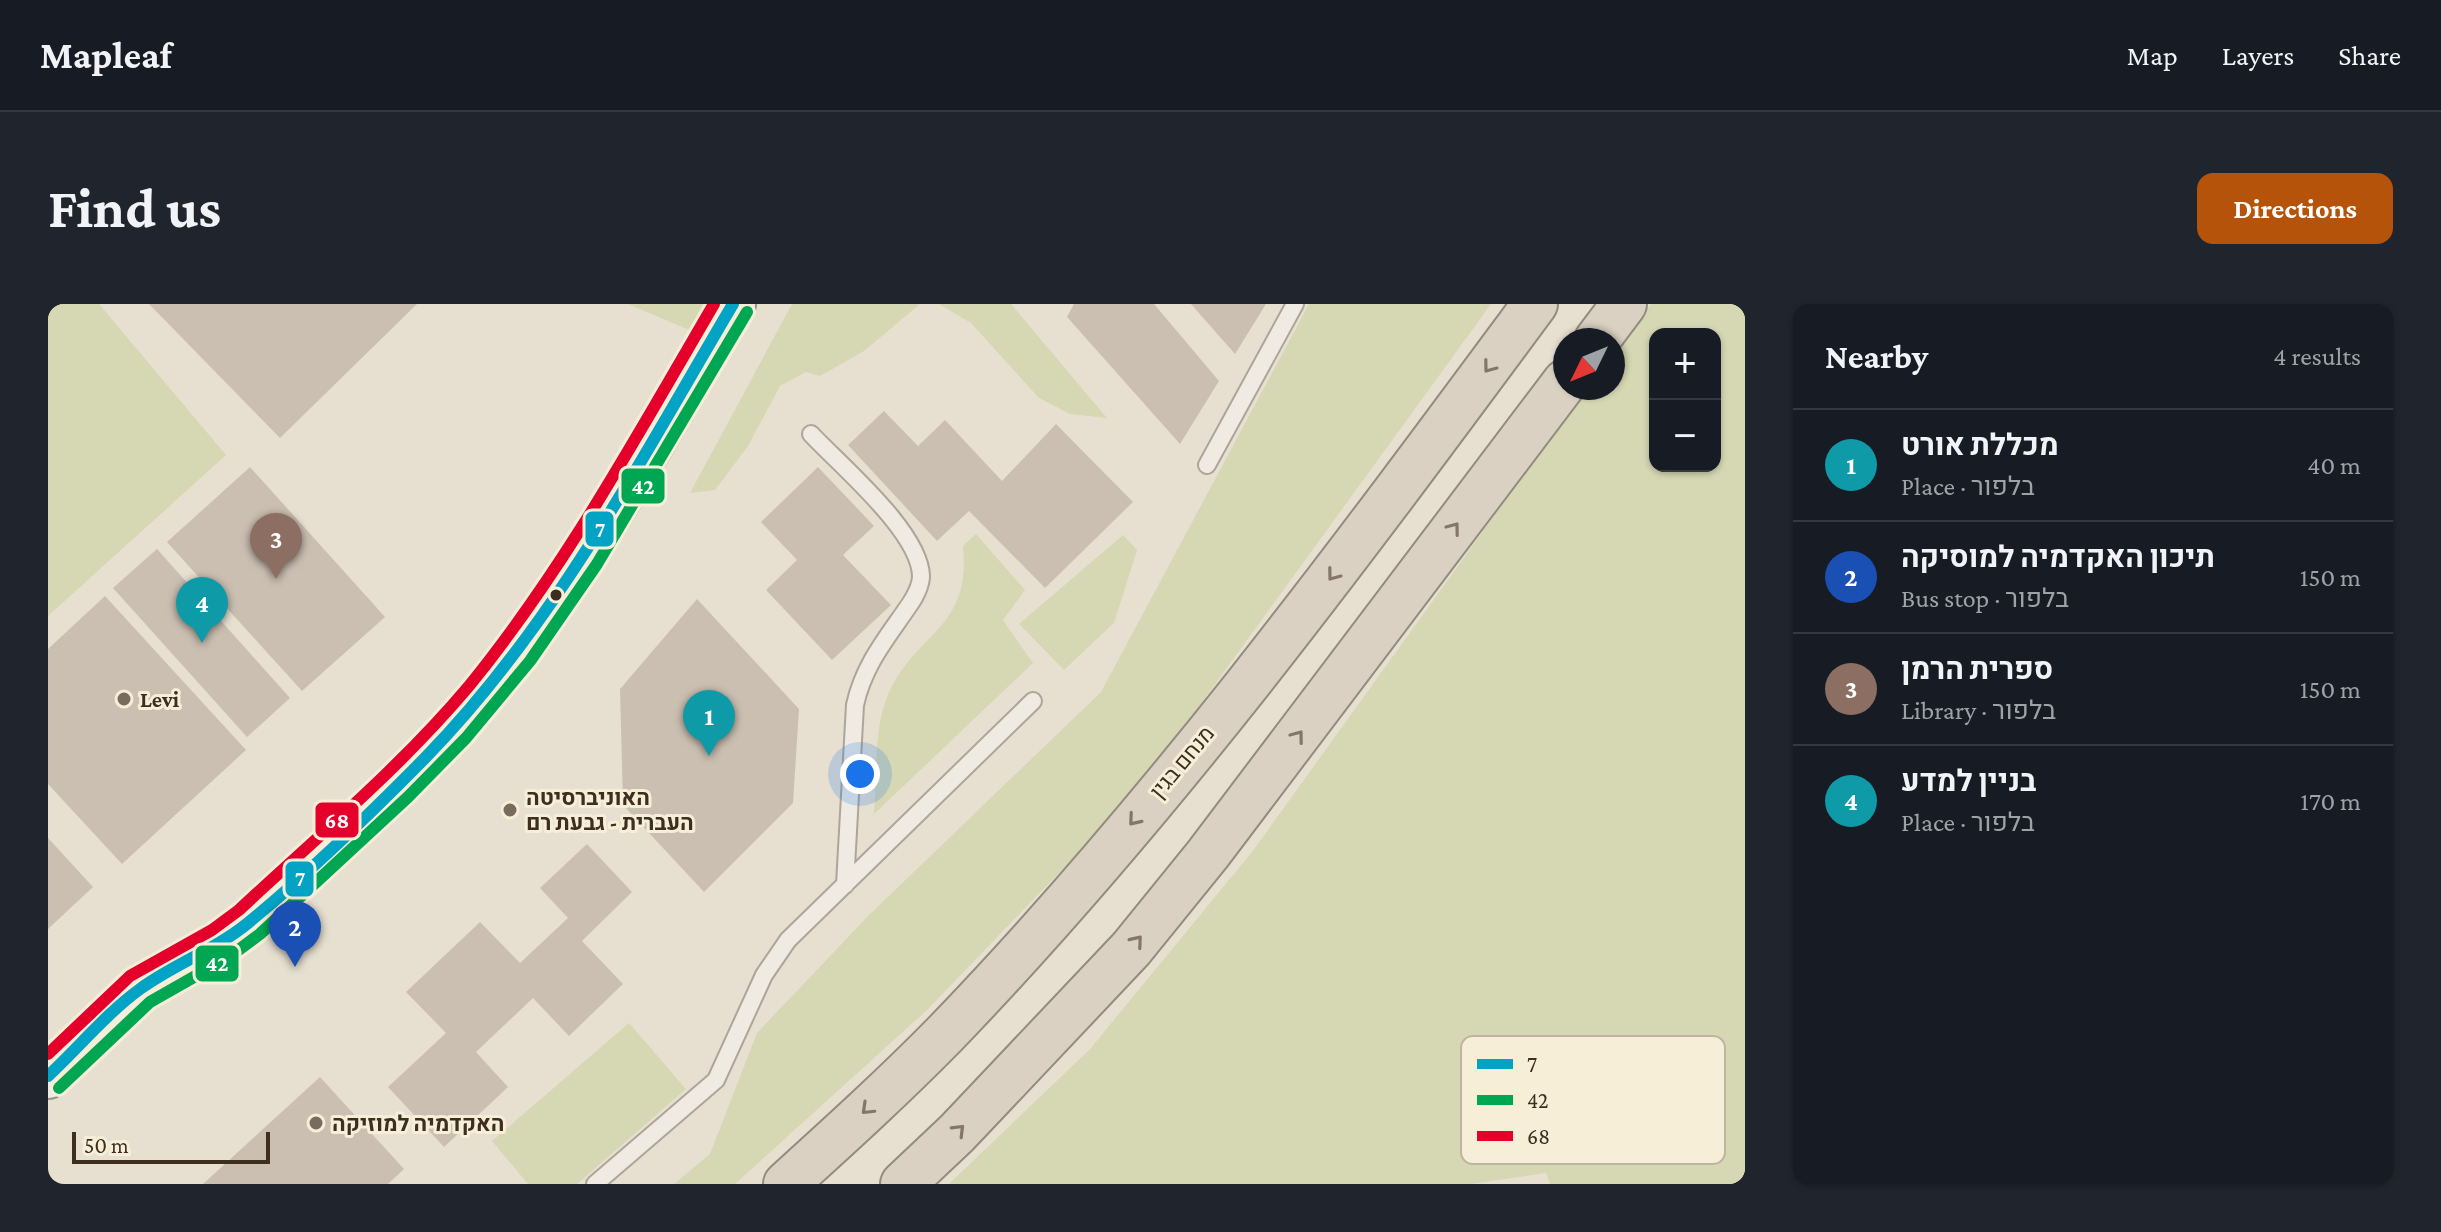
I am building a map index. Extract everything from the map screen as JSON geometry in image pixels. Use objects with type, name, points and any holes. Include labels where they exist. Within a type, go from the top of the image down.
[{"type":"highway","name":"מנחם בגין","points":[[786,1184],[943,1035],[1074,892],[1302,615],[1535,304]]},
{"type":"highway","points":[[1606,328],[1624,304]]},
{"type":"highway","points":[[903,1184],[957,1133],[1131,949],[1208,854],[1553,398]]},
{"type":"street","points":[[48,1076],[140,989],[221,943],[249,922],[461,719],[545,613],[595,541],[733,304]]},
{"type":"lane","points":[[1207,465],[1295,304]]},
{"type":"lane","points":[[811,434],[904,534],[917,556],[921,579],[912,601],[861,677],[855,705],[845,885]]},
{"type":"lane","points":[[595,1184],[716,1080],[764,975],[788,940],[1033,701]]},
{"type":"green space","points":[[48,304],[99,304],[226,455],[48,616]]},
{"type":"green space","points":[[628,304],[710,304],[694,332]]},
{"type":"green space","points":[[792,304],[920,304],[864,351],[820,376],[806,372],[780,386],[748,446],[715,490],[690,493]]},
{"type":"green space","points":[[939,304],[1011,304],[1107,418],[1070,414],[1039,398],[971,323]]},
{"type":"green space","points":[[1309,304],[1491,304],[1192,716],[1100,830],[927,1010],[735,1184],[674,1184],[710,1154],[757,1033],[868,916],[1101,692]]},
{"type":"green space","points":[[1651,304],[1745,304],[1745,1184],[1550,1184],[1546,1173],[1471,1184],[949,1184],[1090,1049],[1252,852],[1577,400],[1625,400],[1625,338]]},
{"type":"green space","points":[[976,534],[1025,590],[1003,620],[1033,663],[874,814],[878,735],[890,690],[902,670],[951,612],[959,595],[963,573],[963,546]]},
{"type":"green space","points":[[1123,535],[1137,550],[1114,623],[1064,670],[1019,624]]},
{"type":"green space","points":[[629,1023],[686,1089],[577,1184],[528,1184],[492,1141]]},
{"type":"building","points":[[149,304],[417,304],[280,438]]},
{"type":"building","points":[[1074,304],[1154,304],[1219,381],[1180,444],[1067,317]]},
{"type":"building","points":[[1191,304],[1266,304],[1235,354]]},
{"type":"building","points":[[884,411],[918,446],[945,420],[1002,481],[1056,424],[1133,502],[1045,588],[969,511],[937,541],[848,445]]},
{"type":"building","points":[[250,467],[385,617],[302,691],[167,542]]},
{"type":"building","points":[[818,467],[874,526],[843,555],[891,605],[832,660],[766,590],[797,560],[761,522]]},
{"type":"building","points":[[157,549],[290,698],[247,737],[113,588]]},
{"type":"building","name":"Levi","points":[[105,596],[246,750],[122,864],[48,784],[48,649]]},
{"type":"building","points":[[697,599],[799,709],[793,803],[704,892],[623,805],[620,689]]},
{"type":"building","points":[[48,838],[93,887],[48,929]]},
{"type":"building","points":[[587,844],[632,892],[582,941],[623,984],[569,1036],[533,998],[476,1052],[508,1087],[444,1147],[388,1087],[446,1033],[406,992],[480,922],[520,963],[568,918],[540,888]]},
{"type":"building","name":"האקדמיה למוזיקה","points":[[320,1077],[404,1169],[388,1184],[203,1184]]},
{"type":"transit line","name":"68","points":[[48,1054],[130,976],[212,930],[239,910],[443,716],[504,641],[569,548],[714,304]]},
{"type":"transit line","name":"7","points":[[48,1076],[128,998],[153,980],[235,933],[294,884],[404,779],[471,707],[555,598],[629,482],[733,304]]},
{"type":"transit line","name":"42","points":[[59,1088],[150,1002],[229,957],[260,934],[408,797],[466,738],[530,661],[597,564],[747,312]]},
{"type":"place","name":"ספרית הרמן","points":[[276,579]]},
{"type":"place","name":"בניין למדע","points":[[202,643]]},
{"type":"place","name":"Levi","points":[[124,699]]},
{"type":"place","name":"מכללת אורט","points":[[709,756]]},
{"type":"place","name":"האוניברסיטה העברית - גבעת רם","points":[[510,810]]},
{"type":"place","name":"תיכון האקדמיה למוסיקה","points":[[295,967]]},
{"type":"place","name":"האקדמיה למוזיקה","points":[[316,1123]]}]
